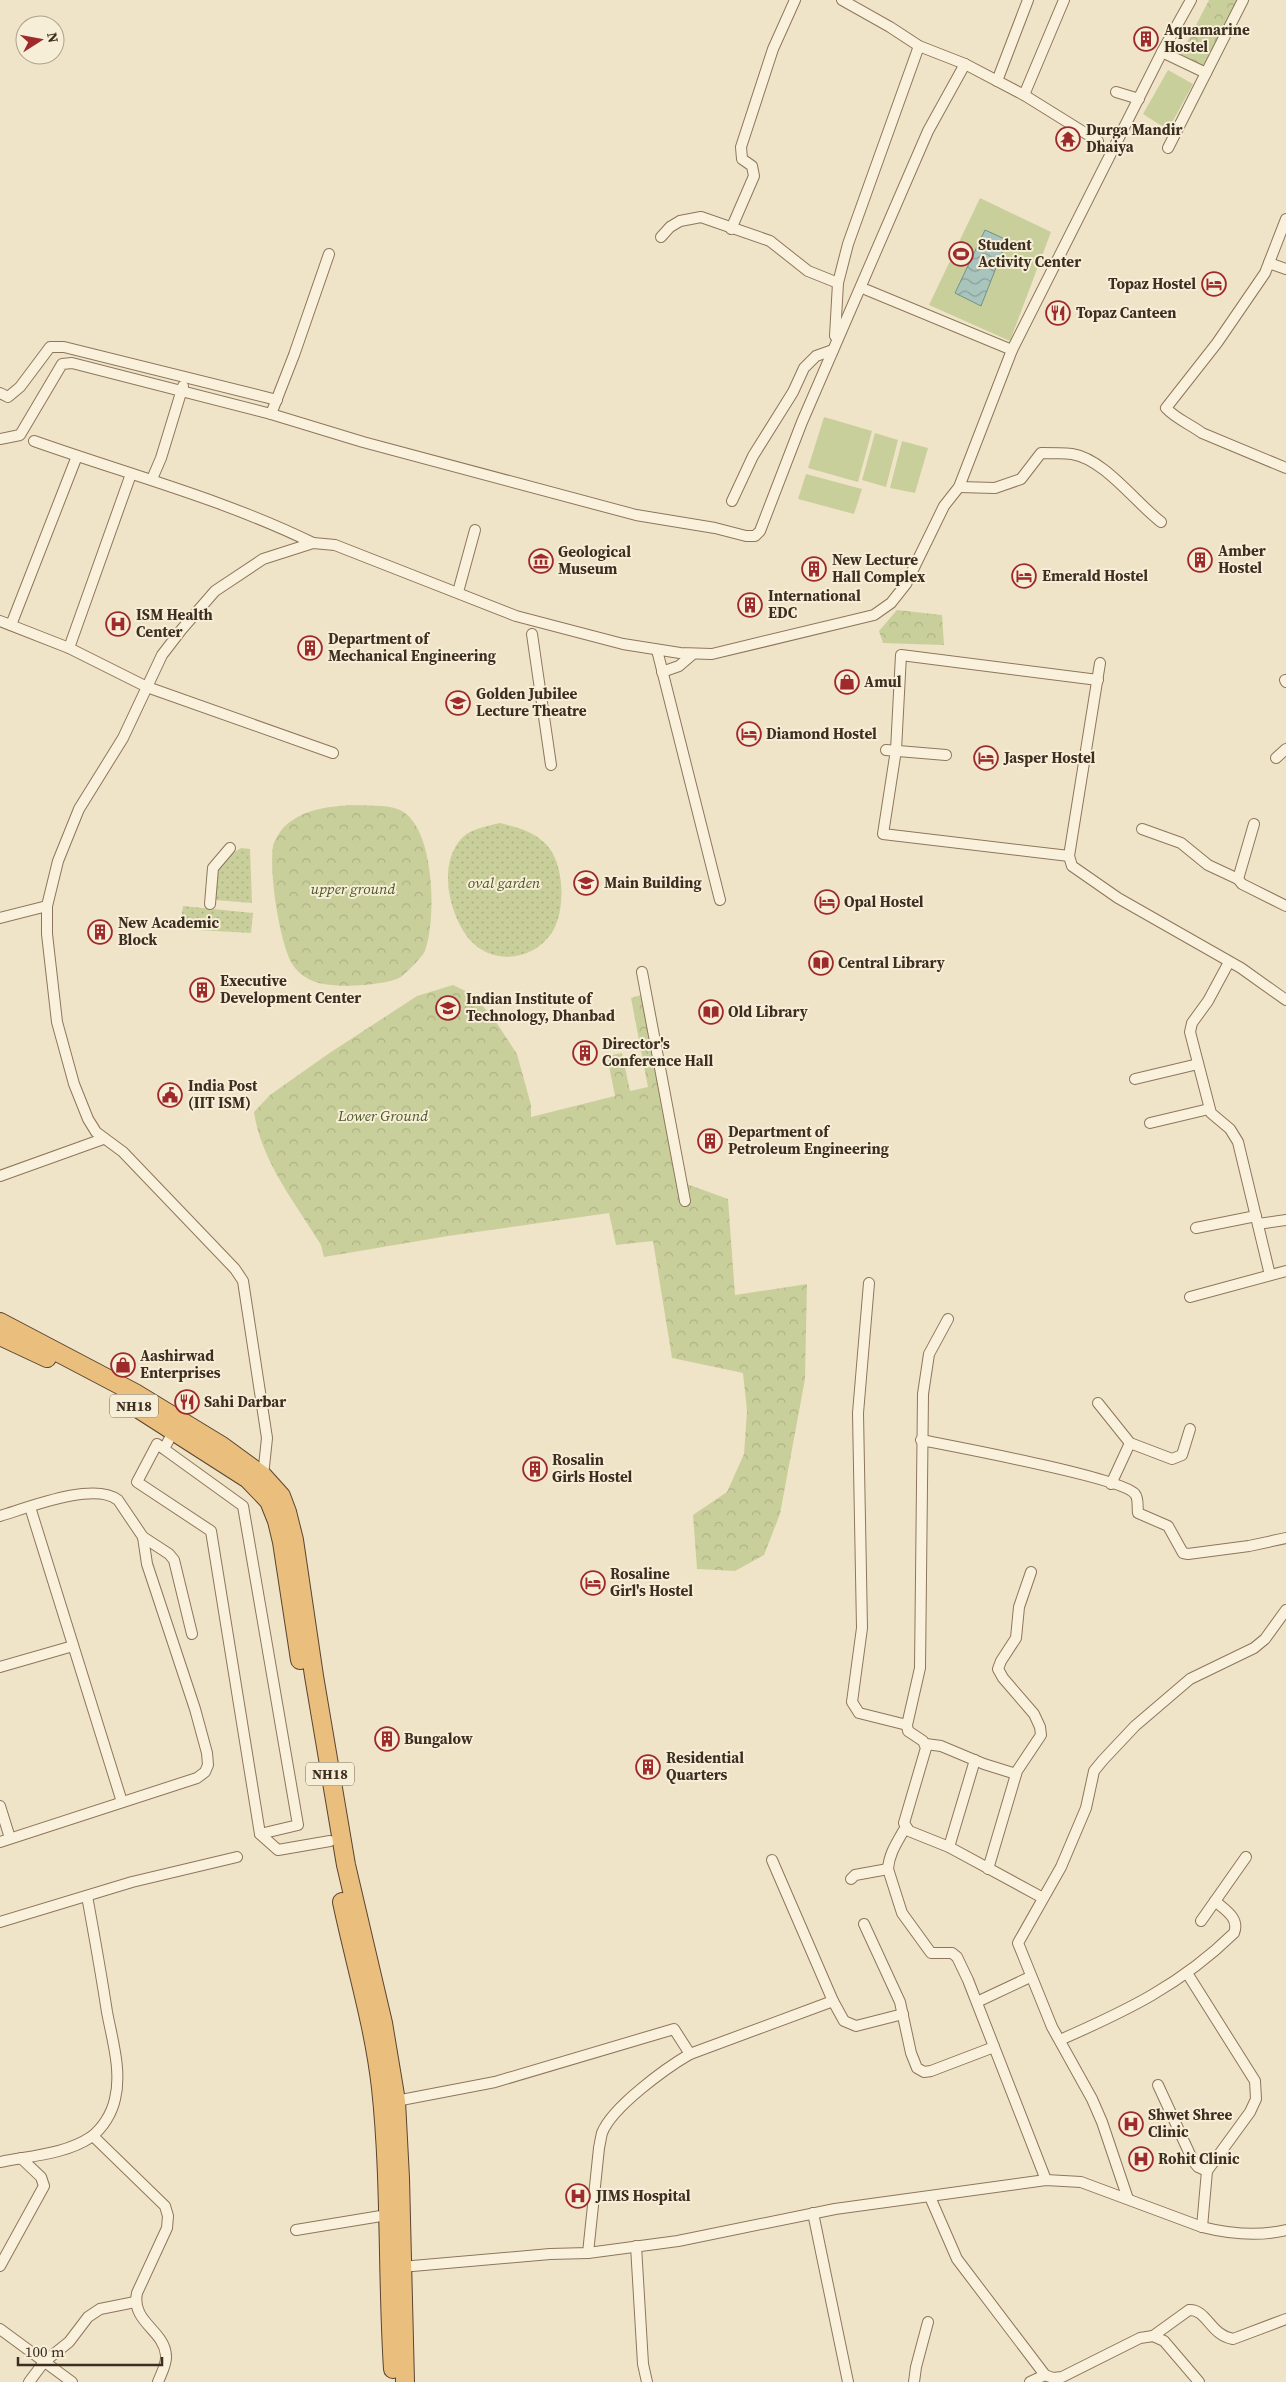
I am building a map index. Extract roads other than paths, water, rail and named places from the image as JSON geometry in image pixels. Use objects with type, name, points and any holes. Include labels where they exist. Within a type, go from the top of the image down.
[{"type":"highway","name":"NH18","points":[[0,1322],[172,1414],[263,1476],[280,1496],[294,1540],[336,1809],[354,1904],[384,2023],[396,2101],[400,2178],[405,2382]]},
{"type":"highway","name":"NH18","points":[[0,1336],[94,1383],[174,1430],[248,1479],[260,1490],[273,1509],[287,1574],[330,1840],[379,2071],[384,2118],[394,2382]]},
{"type":"street","points":[[731,229],[754,176],[752,166],[742,159],[742,147],[773,49],[795,0]]},
{"type":"street","points":[[842,0],[890,26],[919,46],[965,64],[1024,95],[1098,140]]},
{"type":"street","points":[[997,81],[1028,0]]},
{"type":"street","points":[[1024,95],[1064,0]]},
{"type":"street","points":[[34,441],[131,474],[152,479],[272,523],[312,543],[335,545],[516,616],[623,644],[657,650],[712,654],[874,615],[890,603],[906,584],[944,506],[959,487],[1012,350],[1162,52],[1191,0]]},
{"type":"street","points":[[1168,148],[1243,0]]},
{"type":"street","points":[[834,347],[838,283],[848,244],[919,46]]},
{"type":"street","points":[[1162,52],[1206,73]]},
{"type":"street","points":[[0,439],[20,436],[62,364],[72,363],[271,414],[364,442],[636,515],[752,537],[760,531],[802,422],[928,131],[965,64]]},
{"type":"street","points":[[1116,92],[1139,99]]},
{"type":"street","points":[[661,237],[670,227],[690,218],[702,217],[731,229],[770,241],[808,271],[838,283]]},
{"type":"street","points":[[1286,219],[1265,272],[1218,342],[1166,408],[1175,417],[1192,425],[1202,433],[1286,468]]},
{"type":"street","points":[[271,414],[329,254]]},
{"type":"street","points":[[1269,263],[1286,269]]},
{"type":"street","points":[[868,290],[1012,350]]},
{"type":"street","points":[[0,393],[8,396],[20,387],[50,347],[64,347],[277,400]]},
{"type":"street","points":[[732,501],[753,456],[794,392],[804,368],[816,356],[834,347]]},
{"type":"street","points":[[152,479],[161,458],[186,378]]},
{"type":"street","points":[[959,487],[995,488],[1021,479],[1041,453],[1074,454],[1098,464],[1143,508],[1161,522]]},
{"type":"street","points":[[11,625],[77,456]]},
{"type":"street","points":[[69,648],[131,474]]},
{"type":"street","points":[[458,592],[475,530]]},
{"type":"street","points":[[263,1476],[267,1438],[243,1281],[235,1268],[123,1152],[103,1139],[88,1120],[74,1084],[57,1022],[47,934],[47,906],[58,861],[78,809],[123,738],[162,655],[215,591],[263,559],[312,543]]},
{"type":"street","points":[[0,621],[69,648],[147,687],[333,752]]},
{"type":"street","points":[[532,634],[551,765]]},
{"type":"street","points":[[657,650],[720,900]]},
{"type":"street","points":[[662,672],[679,666],[693,654]]},
{"type":"street","points":[[1069,856],[883,834],[901,655],[1098,680]]},
{"type":"street","points":[[1100,663],[1069,856],[1072,866],[1118,898],[1229,962],[1286,1000]]},
{"type":"street","points":[[891,750],[946,755]]},
{"type":"street","points":[[1276,758],[1286,750]]},
{"type":"street","points":[[1238,879],[1254,824]]},
{"type":"street","points":[[1142,829],[1189,847],[1208,865],[1238,879],[1242,884],[1286,906]]},
{"type":"street","points":[[210,904],[213,868],[230,848]]},
{"type":"street","points":[[0,918],[47,906]]},
{"type":"street","points":[[1229,962],[1208,1001],[1192,1023],[1191,1040],[1209,1109],[1218,1121],[1230,1129],[1236,1137],[1270,1275]]},
{"type":"street","points":[[642,972],[685,1201]]},
{"type":"street","points":[[1135,1079],[1198,1064]]},
{"type":"street","points":[[1150,1124],[1209,1109]]},
{"type":"street","points":[[0,1176],[103,1139]]},
{"type":"street","points":[[1196,1228],[1257,1220],[1286,1220]]},
{"type":"street","points":[[1190,1297],[1286,1271]]},
{"type":"street","points":[[869,1283],[858,1413],[862,1628],[852,1702],[859,1713],[907,1725]]},
{"type":"street","points":[[948,1319],[929,1354],[926,1366],[921,1440],[922,1585],[920,1668],[907,1725],[911,1733],[926,1744],[941,1746],[1016,1774]]},
{"type":"street","points":[[1098,1403],[1130,1443],[1148,1451],[1176,1458],[1182,1455],[1190,1429]]},
{"type":"street","points":[[164,1449],[174,1430]]},
{"type":"street","points":[[921,1440],[1094,1477],[1136,1494],[1138,1513],[1168,1526],[1183,1553],[1188,1554],[1249,1546],[1286,1538]]},
{"type":"street","points":[[1111,1484],[1130,1443]]},
{"type":"street","points":[[260,1834],[298,1825],[243,1506],[157,1444],[137,1482],[211,1531],[260,1834],[278,1850],[330,1840]]},
{"type":"street","points":[[0,1516],[56,1499],[104,1493],[118,1500],[143,1537],[169,1554],[174,1560],[192,1634]]},
{"type":"street","points":[[30,1507],[122,1802]]},
{"type":"street","points":[[0,1806],[5,1840],[196,1778],[205,1772],[208,1765],[201,1728],[146,1564],[143,1537]]},
{"type":"street","points":[[988,1869],[1016,1774],[1039,1740],[1040,1727],[1034,1714],[1003,1678],[998,1669],[1016,1638],[1019,1607],[1031,1572]]},
{"type":"street","points":[[1128,2199],[1095,2106],[1052,2028],[1018,1943],[1061,1867],[1086,1808],[1092,1778],[1103,1760],[1135,1726],[1190,1679],[1254,1648],[1265,1640],[1286,1610]]},
{"type":"street","points":[[0,1667],[73,1646]]},
{"type":"street","points":[[926,1744],[926,1752],[908,1806],[904,1823],[905,1828],[890,1855],[888,1869],[902,1913],[931,1953],[952,1953],[957,1957],[1046,2180]]},
{"type":"street","points":[[949,1847],[975,1760]]},
{"type":"street","points":[[905,1828],[949,1847],[1044,1898]]},
{"type":"street","points":[[0,1922],[132,1882],[237,1857]]},
{"type":"street","points":[[1201,1920],[1246,1857]]},
{"type":"street","points":[[772,1860],[833,2001],[844,2020],[856,2026],[903,2014]]},
{"type":"street","points":[[851,1879],[855,1874],[888,1869]]},
{"type":"street","points":[[0,2162],[67,2149],[93,2136],[110,2115],[115,2098],[117,2079],[87,1896]]},
{"type":"street","points":[[1060,2040],[1148,1999],[1208,1959],[1234,1933],[1236,1928],[1234,1919],[1215,1900]]},
{"type":"street","points":[[864,1924],[893,1985],[903,2014],[911,2053],[917,2068],[924,2072],[931,2071],[994,2047]]},
{"type":"street","points":[[1186,1974],[1255,2081],[1257,2089],[1256,2099],[1250,2112],[1207,2171],[1202,2227]]},
{"type":"street","points":[[976,2002],[1030,1977]]},
{"type":"street","points":[[588,2253],[599,2148],[603,2132],[623,2104],[674,2063],[690,2054],[833,2001]]},
{"type":"street","points":[[396,2101],[495,2082],[674,2029],[690,2054]]},
{"type":"street","points":[[1158,2085],[1193,2161],[1198,2167],[1207,2171]]},
{"type":"street","points":[[93,2136],[165,2206],[168,2216],[167,2228],[137,2293],[135,2302],[137,2311],[163,2345],[166,2354],[165,2364],[158,2382]]},
{"type":"street","points":[[0,2266],[44,2186],[41,2176],[21,2158]]},
{"type":"street","points":[[401,2267],[550,2254],[588,2253],[678,2241],[813,2213],[1046,2180],[1081,2182],[1223,2233],[1274,2233],[1286,2230]]},
{"type":"street","points":[[930,2197],[957,2259],[1046,2375],[1053,2378],[1062,2377],[1140,2338],[1153,2336],[1188,2310],[1195,2310],[1200,2313],[1217,2333],[1233,2339],[1286,2319]]},
{"type":"street","points":[[813,2213],[848,2382]]},
{"type":"street","points":[[296,2230],[387,2215]]},
{"type":"street","points":[[636,2246],[642,2364],[647,2382]]},
{"type":"street","points":[[29,2382],[44,2362],[64,2346],[88,2317],[100,2309],[135,2302]]},
{"type":"street","points":[[914,2382],[928,2322]]},
{"type":"street","points":[[0,2328],[72,2382]]},
{"type":"street","points":[[1153,2336],[1164,2341],[1199,2382]]},
{"type":"street","points":[[1030,2382],[1046,2375]]},
{"type":"water","points":[[985,230],[1007,240],[981,306],[955,293]]},
{"type":"place","name":"Aquamarine Hostel","points":[[1146,39]]},
{"type":"place","name":"Durga Mandir Dhaiya","points":[[1068,139]]},
{"type":"place","name":"Student Activity Center","points":[[961,254]]},
{"type":"place","name":"Topaz Hostel","points":[[1214,284]]},
{"type":"place","name":"Topaz Canteen","points":[[1058,313]]},
{"type":"place","name":"Amber Hostel","points":[[1200,560]]},
{"type":"place","name":"Geological Museum","points":[[541,561]]},
{"type":"place","name":"New Lecture Hall Complex","points":[[814,569]]},
{"type":"place","name":"Emerald Hostel","points":[[1024,576]]},
{"type":"place","name":"International EDC","points":[[750,605]]},
{"type":"place","name":"ISM Health Center","points":[[118,624]]},
{"type":"place","name":"Department of Mechanical Engineering","points":[[310,648]]},
{"type":"place","name":"Amul","points":[[847,682]]},
{"type":"place","name":"Golden Jubilee Lecture Theatre","points":[[458,703]]},
{"type":"place","name":"Diamond Hostel","points":[[749,734]]},
{"type":"place","name":"Jasper Hostel","points":[[986,758]]},
{"type":"place","name":"Main Building","points":[[586,883]]},
{"type":"place","name":"Opal Hostel","points":[[827,902]]},
{"type":"place","name":"New Academic Block","points":[[100,932]]},
{"type":"place","name":"Central Library","points":[[821,963]]},
{"type":"place","name":"Executive Development Center","points":[[202,990]]},
{"type":"place","name":"Indian Institute of Technology, Dhanbad","points":[[448,1008]]},
{"type":"place","name":"Old Library","points":[[711,1012]]},
{"type":"place","name":"Director's Conference Hall","points":[[585,1053]]},
{"type":"place","name":"India Post (IIT ISM)","points":[[170,1095]]},
{"type":"place","name":"Department of Petroleum Engineering","points":[[710,1141]]},
{"type":"place","name":"Aashirwad Enterprises","points":[[123,1365]]},
{"type":"place","name":"Sahi Darbar","points":[[187,1402]]},
{"type":"place","name":"Rosalin Girls Hostel","points":[[535,1469]]},
{"type":"place","name":"Rosaline Girl's Hostel","points":[[593,1583]]},
{"type":"place","name":"Bungalow","points":[[387,1739]]},
{"type":"place","name":"Residential Quarters","points":[[648,1767]]},
{"type":"place","name":"Shwet Shree Clinic","points":[[1131,2124]]},
{"type":"place","name":"Rohit Clinic","points":[[1141,2159]]},
{"type":"place","name":"JIMS Hospital","points":[[578,2196]]},
{"type":"park label","name":"oval garden","points":[[504,883]]},
{"type":"park label","name":"upper ground","points":[[353,889]]},
{"type":"park label","name":"Lower Ground","points":[[383,1116]]}]
